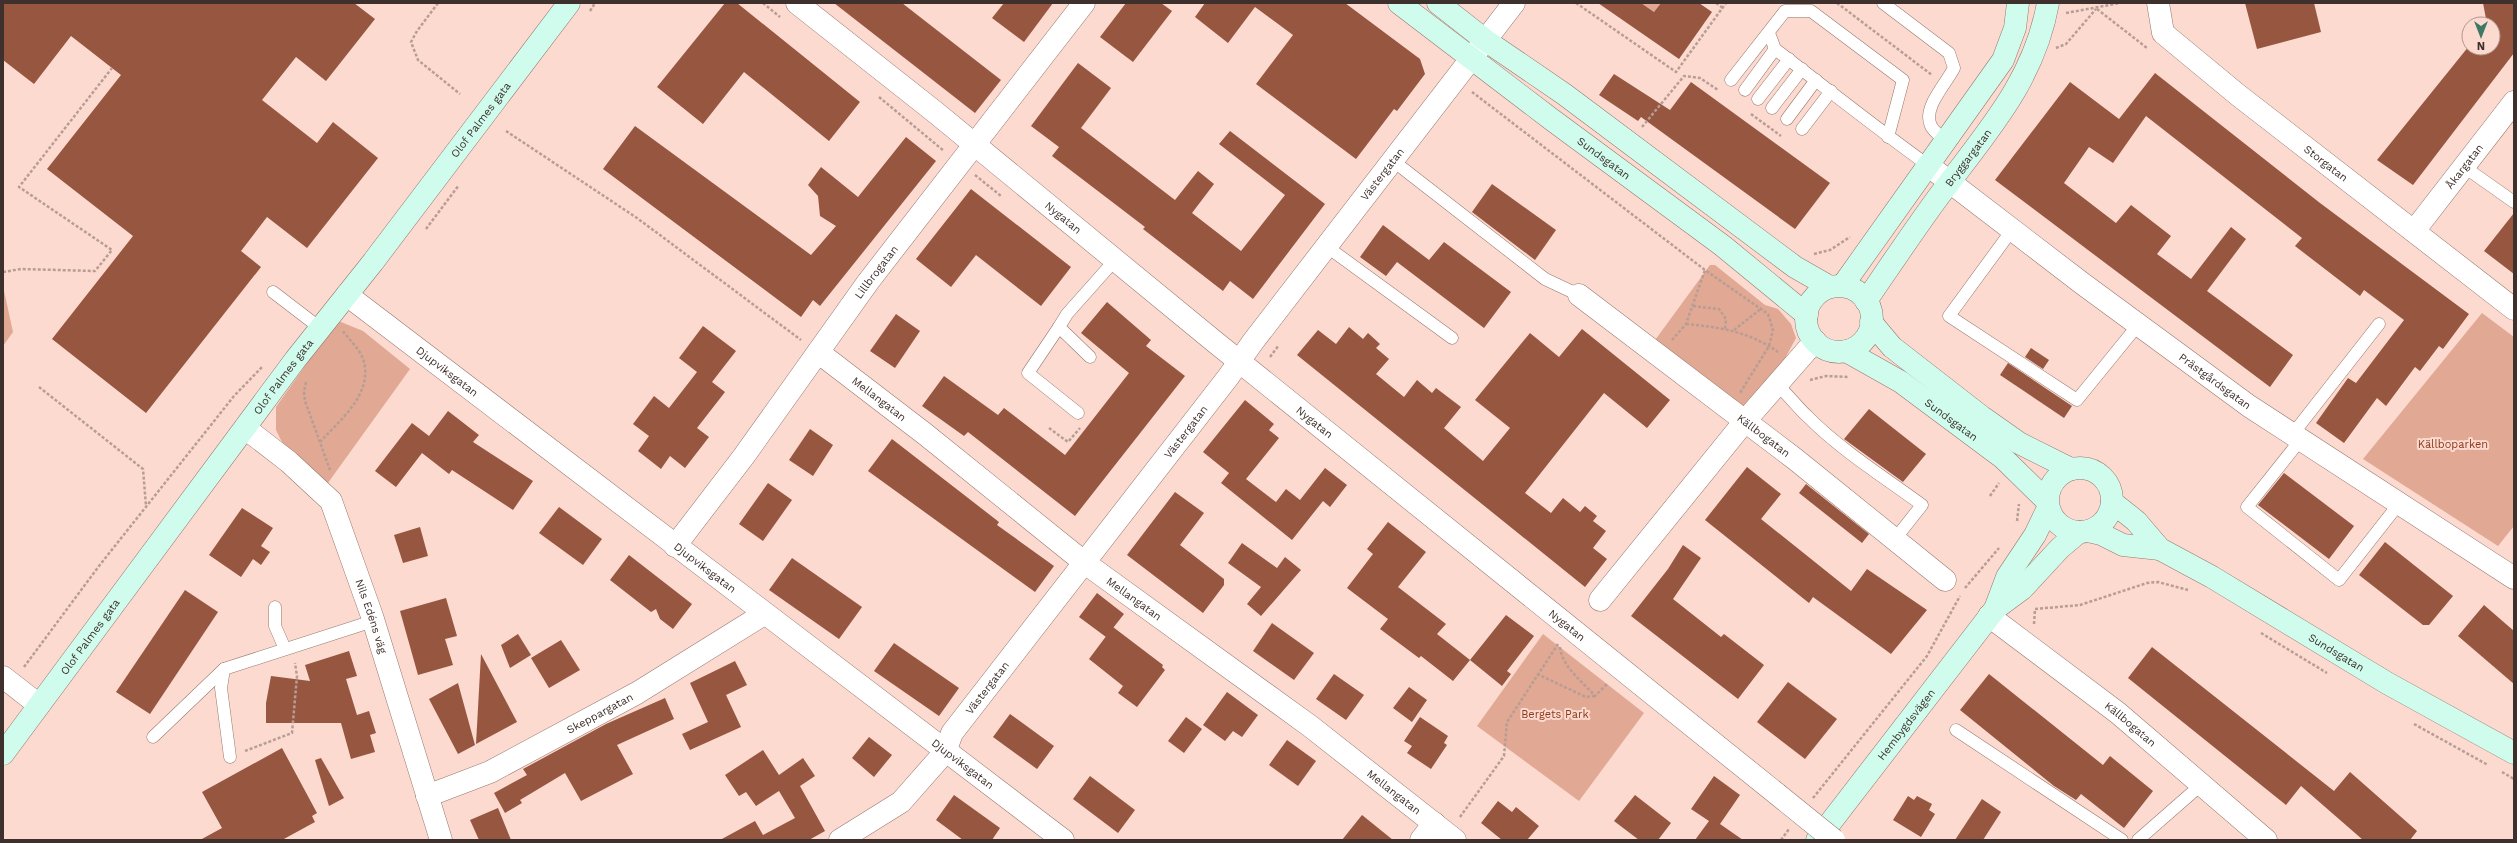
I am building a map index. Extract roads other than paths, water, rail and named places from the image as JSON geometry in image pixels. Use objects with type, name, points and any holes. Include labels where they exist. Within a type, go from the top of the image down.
[{"type":"main road","name":"Olof Palmes gata","points":[[3,754],[320,328],[569,3]]},
{"type":"main road","name":"Sundsgatan","points":[[1399,3],[1551,119],[1723,246],[1807,316]]},
{"type":"main road","points":[[1438,3],[1485,40],[1564,94],[1795,267],[1836,286],[1859,294],[1866,301]]},
{"type":"main road","points":[[1815,341],[1806,325],[1812,300],[1836,286],[1929,166],[2003,60],[2015,28],[2018,3]]},
{"type":"main road","name":"Bryggargatan","points":[[1866,301],[1950,182],[2008,105],[2023,79],[2036,48],[2048,3]]},
{"type":"main road","name":"Sundsgatan","points":[[1866,301],[1872,312],[1871,322],[1892,347],[1982,417],[2019,443],[2071,469],[2081,468],[2096,472],[2110,486],[2112,502],[2136,521],[2160,549],[2212,577],[2387,683],[2514,753]]},
{"type":"main road","points":[[1846,351],[1861,343],[1867,335],[1871,322]]},
{"type":"main road","name":"Sundsgatan","points":[[1815,341],[1830,350],[1846,351],[1885,372],[2003,458],[2047,504],[2056,523],[2072,531],[2101,534],[2123,545],[2160,549]]},
{"type":"main road","points":[[2047,504],[2050,491],[2058,477],[2071,469]]},
{"type":"main road","points":[[2084,532],[2103,523],[2108,517],[2112,502]]},
{"type":"main road","name":"Hembygdsvägen","points":[[1817,840],[1992,612],[2007,577],[2035,535],[2047,504]]},
{"type":"main road","name":"Hembygdsvägen","points":[[1992,612],[2022,589],[2060,548],[2084,532]]},
{"type":"street","name":"Nygatan","points":[[797,3],[976,145],[1240,362],[1834,840]]},
{"type":"street","name":"Lillbrogatan","points":[[675,546],[744,456],[868,282],[976,145],[1084,3]]},
{"type":"street","name":"Västergatan","points":[[840,840],[901,802],[945,752],[952,733],[1240,362],[1454,78],[1514,3]]},
{"type":"street","name":"Storgatan","points":[[2158,3],[2163,33],[2238,95],[2514,308]]},
{"type":"street","name":"Åkargatan","points":[[2414,231],[2514,102]]},
{"type":"street","name":"Prästgårdsgatan","points":[[1929,166],[2138,325],[2249,406],[2293,441],[2514,578]]},
{"type":"street","name":"Djupviksgatan","points":[[346,295],[945,752],[1063,840]]},
{"type":"street","name":"Källbogatan","points":[[1579,295],[1745,421],[1895,539],[1944,580]]},
{"type":"street","points":[[1600,600],[1745,421],[1815,341]]},
{"type":"street","name":"Mellangatan","points":[[818,352],[925,434],[1085,563],[1310,726],[1439,834]]},
{"type":"street","name":"Nils Edéns väg","points":[[245,428],[289,462],[330,501],[373,621],[441,840]]},
{"type":"street","name":"Källbogatan","points":[[1992,612],[2118,713],[2266,840]]},
{"type":"street","name":"Skeppargatan","points":[[427,796],[490,772],[623,701],[764,614]]},
{"type":"street","points":[[7,680],[39,705]]},
{"type":"lane","points":[[1883,3],[1949,54],[1954,68],[1931,106],[1928,117],[1932,127],[1946,142]]},
{"type":"lane","points":[[1731,80],[1785,11],[1811,11],[1903,80],[1888,137]]},
{"type":"lane","points":[[1769,33],[1775,49],[1831,91],[1888,137],[1929,166]]},
{"type":"lane","points":[[1745,90],[1775,49]]},
{"type":"lane","points":[[1758,99],[1789,59]]},
{"type":"lane","points":[[1772,108],[1802,69]]},
{"type":"lane","points":[[1788,119],[1816,80]]},
{"type":"lane","points":[[1802,129],[1831,91]]},
{"type":"lane","points":[[1392,160],[1545,279],[1579,295]]},
{"type":"lane","points":[[2463,166],[2514,202]]},
{"type":"lane","points":[[2012,230],[1950,316],[2077,400],[2138,325]]},
{"type":"lane","points":[[1326,246],[1452,338]]},
{"type":"lane","points":[[1078,414],[1028,373],[1067,314],[1115,260]]},
{"type":"lane","points":[[272,292],[320,328]]},
{"type":"lane","points":[[2379,324],[2293,441],[2247,507],[2338,580],[2398,505]]},
{"type":"lane","points":[[1059,327],[1090,357]]},
{"type":"lane","points":[[1776,384],[1792,397],[1807,417],[1878,474],[1922,505],[1895,539]]},
{"type":"lane","points":[[275,606],[275,626],[289,648]]},
{"type":"lane","points":[[153,737],[224,669],[373,621]]},
{"type":"lane","points":[[224,669],[221,688],[230,757]]},
{"type":"lane","points":[[1956,730],[2122,840]]},
{"type":"lane","points":[[2138,840],[2202,784]]},
{"type":"park label","name":"Källboparken","points":[[2453,444]]},
{"type":"park label","name":"Bergets Park","points":[[1555,714]]}]
